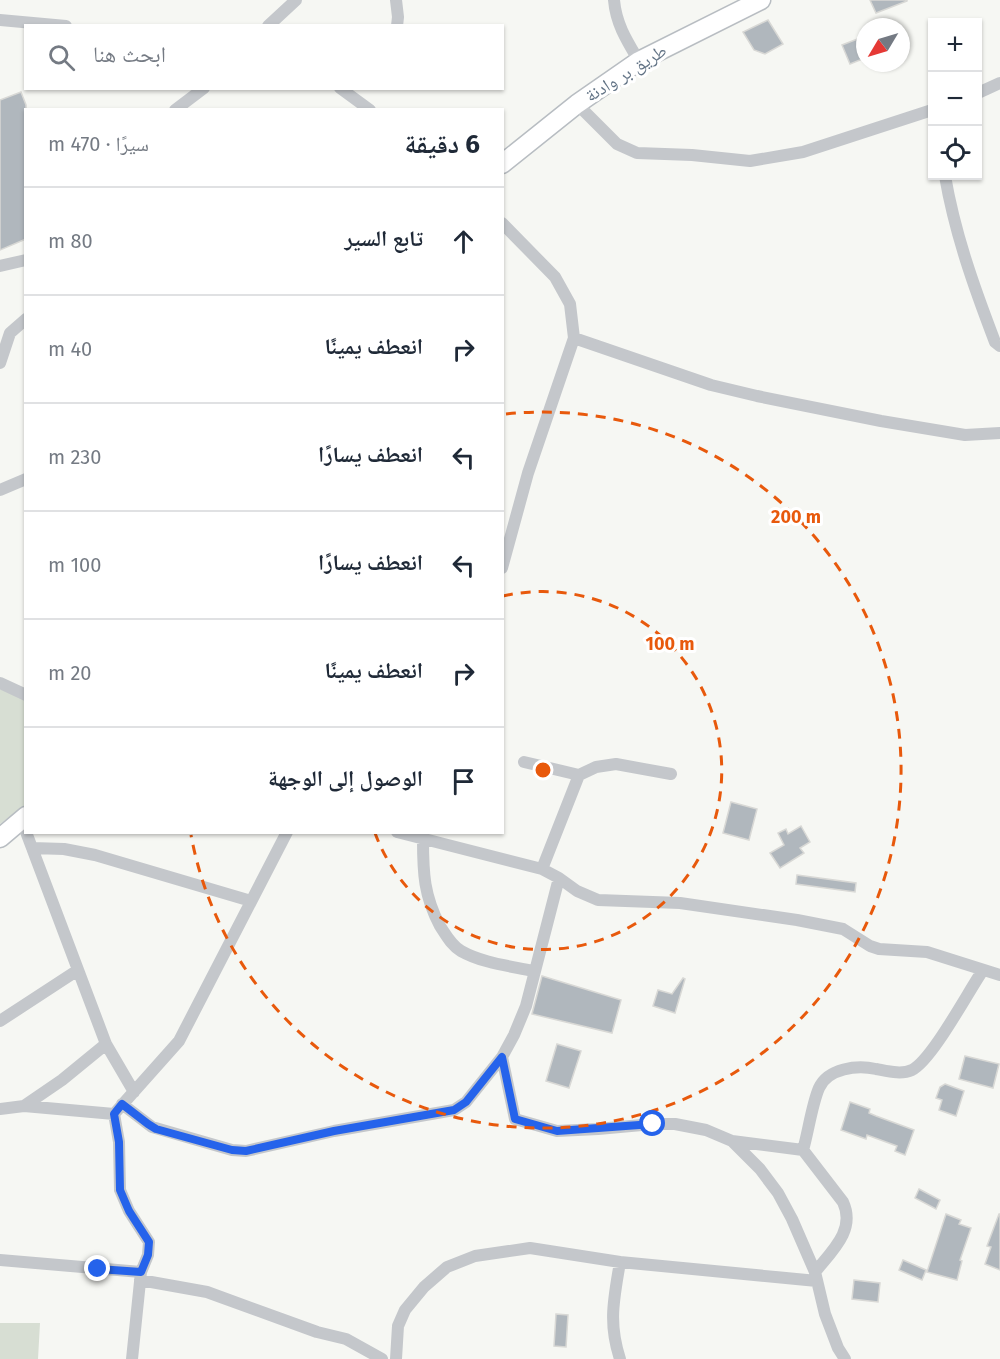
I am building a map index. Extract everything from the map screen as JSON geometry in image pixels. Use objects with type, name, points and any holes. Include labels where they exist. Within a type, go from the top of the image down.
[{"type":"street","points":[[270,24],[296,0]]},
{"type":"street","points":[[396,0],[397,24]]},
{"type":"street","points":[[614,0],[615,13],[622,33],[639,61]]},
{"type":"street","name":"طريق بر وادنة","points":[[504,162],[577,104],[639,61],[761,0]]},
{"type":"street","points":[[0,20],[44,24]]},
{"type":"street","points":[[982,91],[1000,83]]},
{"type":"street","points":[[178,108],[201,90]]},
{"type":"street","points":[[348,90],[368,108]]},
{"type":"street","points":[[577,104],[617,144],[637,153],[692,155],[750,161],[803,152],[928,112]]},
{"type":"street","points":[[946,180],[950,209],[970,278],[995,342],[1000,346]]},
{"type":"street","points":[[504,225],[555,277],[570,304],[574,338],[528,473],[504,561]]},
{"type":"street","points":[[0,266],[24,260]]},
{"type":"street","points":[[0,363],[10,333],[24,321]]},
{"type":"street","points":[[574,338],[711,385],[757,396],[965,435],[1000,433]]},
{"type":"street","points":[[0,490],[24,480]]},
{"type":"street","points":[[0,683],[24,694]]},
{"type":"street","points":[[524,762],[579,775],[596,767],[616,764],[671,774]]},
{"type":"street","points":[[542,869],[579,775]]},
{"type":"street","points":[[0,838],[24,825]]},
{"type":"street","points":[[28,834],[106,1044],[134,1092]]},
{"type":"street","points":[[132,1359],[141,1276],[148,1255],[149,1242],[129,1211],[120,1190],[119,1142],[114,1114],[179,1041],[286,834]]},
{"type":"street","points":[[533,971],[475,957],[460,950],[446,936],[430,906],[423,876],[421,837],[542,869],[577,891],[598,900],[680,903],[797,920],[843,929],[879,949],[927,952],[1000,975]]},
{"type":"street","points":[[33,848],[64,849],[95,855],[251,901]]},
{"type":"street","points":[[122,1104],[152,1127],[232,1150],[253,1151],[334,1131],[454,1110],[466,1102],[502,1057],[514,1035],[526,1006],[533,971],[559,878]]},
{"type":"street","points":[[0,1021],[78,970]]},
{"type":"street","points":[[803,1150],[819,1087],[829,1077],[845,1068],[868,1067],[892,1072],[910,1071],[925,1061],[983,970]]},
{"type":"street","points":[[24,1106],[62,1080],[106,1044]]},
{"type":"street","points":[[502,1057],[515,1119],[557,1131],[675,1124],[706,1130],[732,1141],[803,1150],[847,1210],[847,1224],[842,1238],[816,1276]]},
{"type":"street","points":[[0,1109],[24,1106],[114,1114]]},
{"type":"street","points":[[732,1141],[760,1169],[778,1193],[792,1219],[816,1276],[825,1314],[844,1359]]},
{"type":"street","points":[[396,1359],[398,1326],[405,1310],[447,1267],[474,1256],[530,1248],[620,1262],[816,1276]]},
{"type":"street","points":[[0,1260],[141,1276],[207,1292],[317,1332],[346,1339],[382,1359]]},
{"type":"street","points":[[620,1262],[612,1315],[615,1343],[620,1359]]},
{"type":"shaded area","points":[[0,689],[24,699],[24,806],[0,824]]},
{"type":"shaded area","points":[[0,1323],[40,1323],[38,1359],[0,1359]]},
{"type":"building","points":[[870,0],[907,0],[907,1],[876,13]]},
{"type":"building","points":[[768,20],[783,44],[765,54],[754,50],[743,32]]},
{"type":"building","points":[[856,40],[856,62],[850,64],[842,45]]},
{"type":"building","points":[[21,92],[26,108],[24,108],[24,240],[0,250],[0,100]]},
{"type":"building","points":[[731,802],[757,809],[749,840],[723,833]]},
{"type":"building","points":[[801,826],[810,842],[800,848],[804,853],[780,868],[770,853],[784,845],[778,833],[786,829],[788,834]]},
{"type":"building","points":[[797,875],[856,883],[855,892],[796,884]]},
{"type":"building","points":[[542,976],[621,1000],[612,1033],[532,1014]]},
{"type":"building","points":[[683,978],[685,979],[675,1013],[653,1006],[658,990],[672,994]]},
{"type":"building","points":[[557,1044],[581,1051],[569,1088],[546,1081]]},
{"type":"building","points":[[965,1056],[999,1064],[993,1088],[959,1079]]},
{"type":"building","points":[[945,1084],[964,1091],[956,1116],[939,1110],[942,1100],[936,1098],[940,1087]]},
{"type":"building","points":[[850,1102],[870,1109],[869,1113],[914,1130],[905,1155],[895,1151],[897,1146],[867,1135],[866,1139],[841,1130]]},
{"type":"building","points":[[919,1189],[940,1200],[936,1209],[915,1198]]},
{"type":"building","points":[[946,1214],[961,1220],[959,1224],[971,1228],[960,1260],[962,1261],[957,1280],[927,1272]]},
{"type":"building","points":[[999,1214],[1000,1270],[985,1264],[991,1247],[987,1246]]},
{"type":"building","points":[[903,1260],[926,1270],[922,1280],[899,1270]]},
{"type":"building","points":[[854,1280],[880,1283],[878,1302],[852,1299]]},
{"type":"building","points":[[556,1314],[568,1315],[566,1347],[554,1346]]},
{"type":"route","points":[[98,1269],[141,1272],[148,1255],[149,1242],[129,1211],[120,1190],[119,1142],[114,1114],[122,1104],[156,1129],[232,1150],[260,1150],[334,1131],[454,1110],[466,1102],[502,1057],[515,1119],[557,1131],[653,1124]]}]
